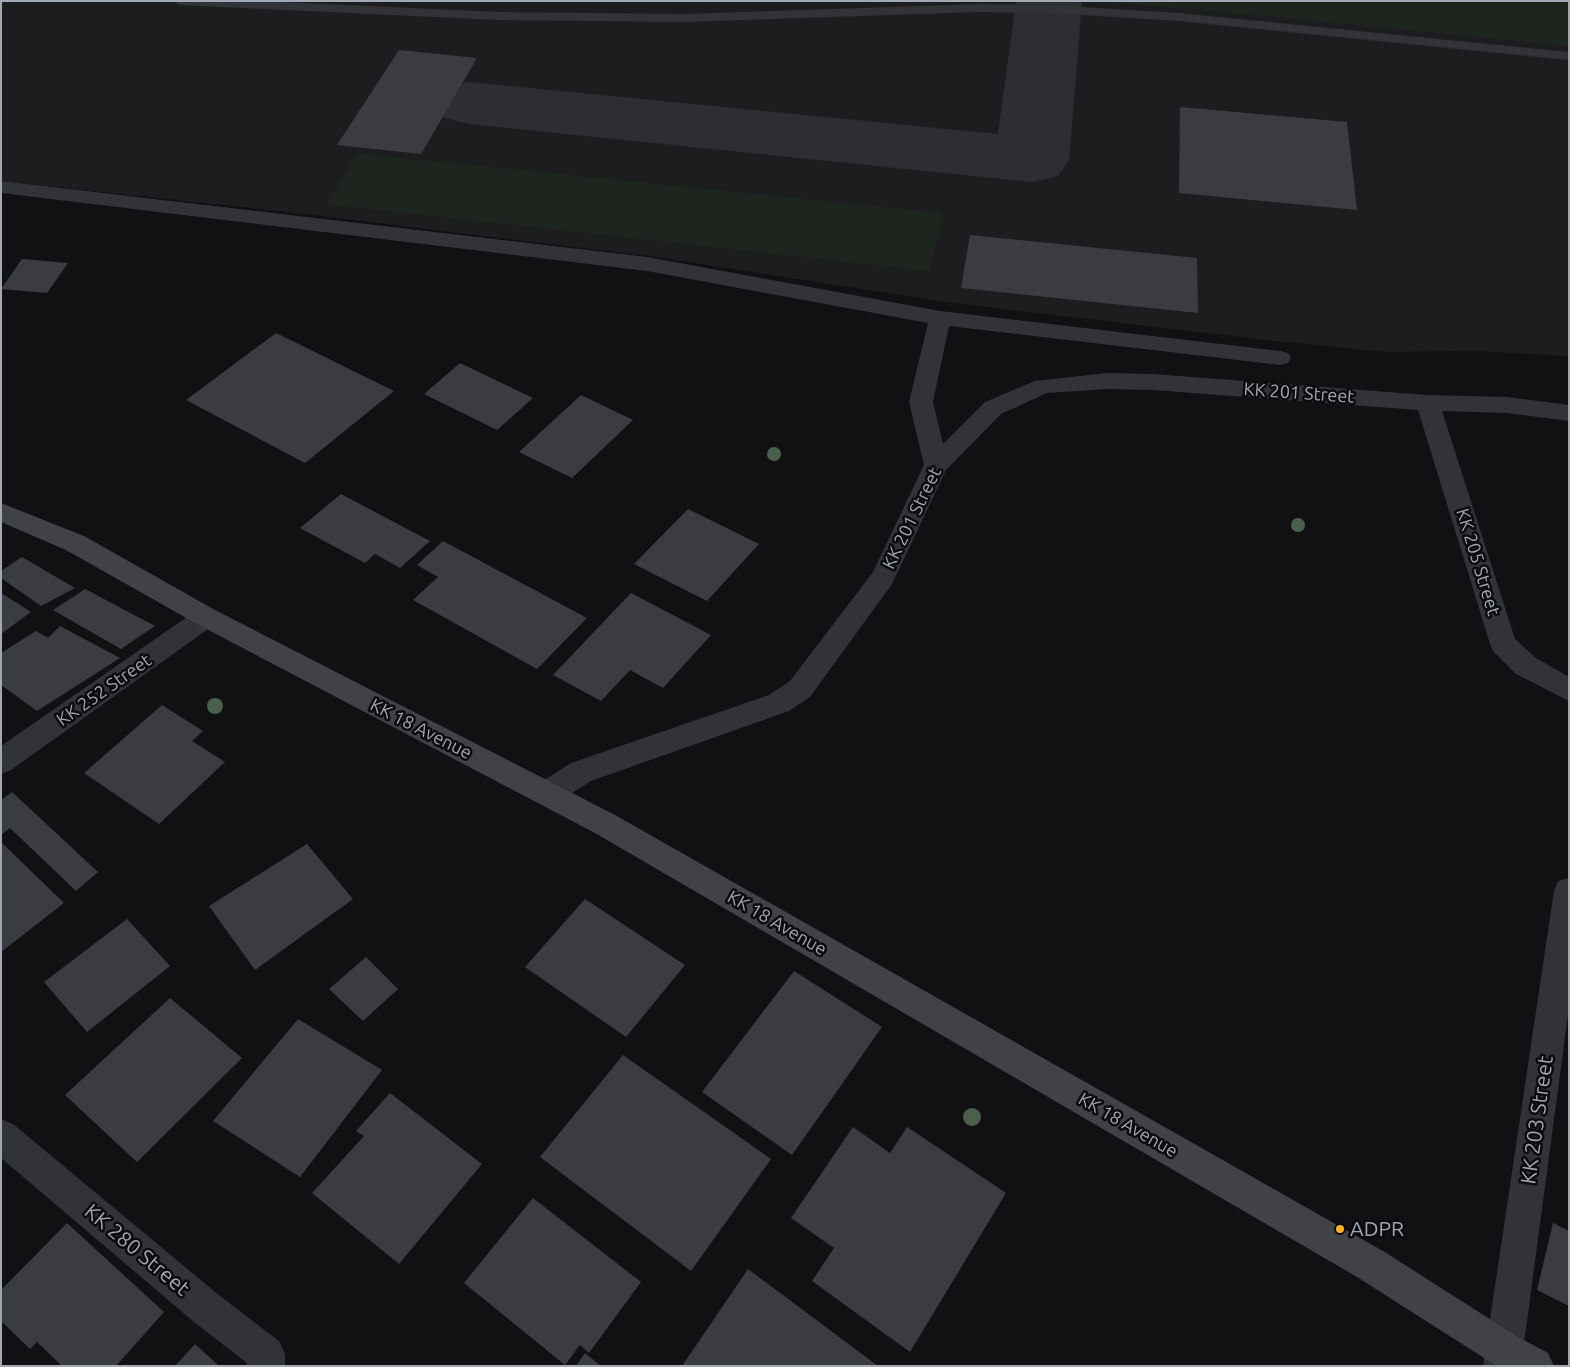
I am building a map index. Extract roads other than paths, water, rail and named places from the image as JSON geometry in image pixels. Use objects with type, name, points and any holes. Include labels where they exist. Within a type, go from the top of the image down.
[{"type":"main road","name":"KK 18 Avenue","points":[[1,512],[75,543],[206,617],[548,793],[1370,1264],[1514,1361]]},
{"type":"street","points":[[1,187],[647,264],[940,318],[1280,358]]},
{"type":"street","points":[[936,465],[921,402],[940,318]]},
{"type":"street","name":"KK 201 Street","points":[[548,793],[581,772],[779,703],[800,689],[883,578],[936,465],[993,408],[1043,386],[1107,381],[1153,382],[1427,403],[1507,405],[1569,413]]},
{"type":"street","name":"KK 205 Street","points":[[1427,403],[1434,418],[1502,644],[1526,666],[1569,690]]},
{"type":"street","name":"KK 252 Street","points":[[1,762],[206,617]]},
{"type":"street","name":"KK 203 Street","points":[[1514,1361],[1569,891]]},
{"type":"street","name":"KK 280 Street","points":[[1,1136],[207,1309],[266,1354],[266,1366]]},
{"type":"lane","points":[[180,1],[519,17],[684,18],[979,8],[1048,9],[1178,17],[1569,56]]},
{"type":"place","name":"ADPR","points":[[1340,1229]]}]
